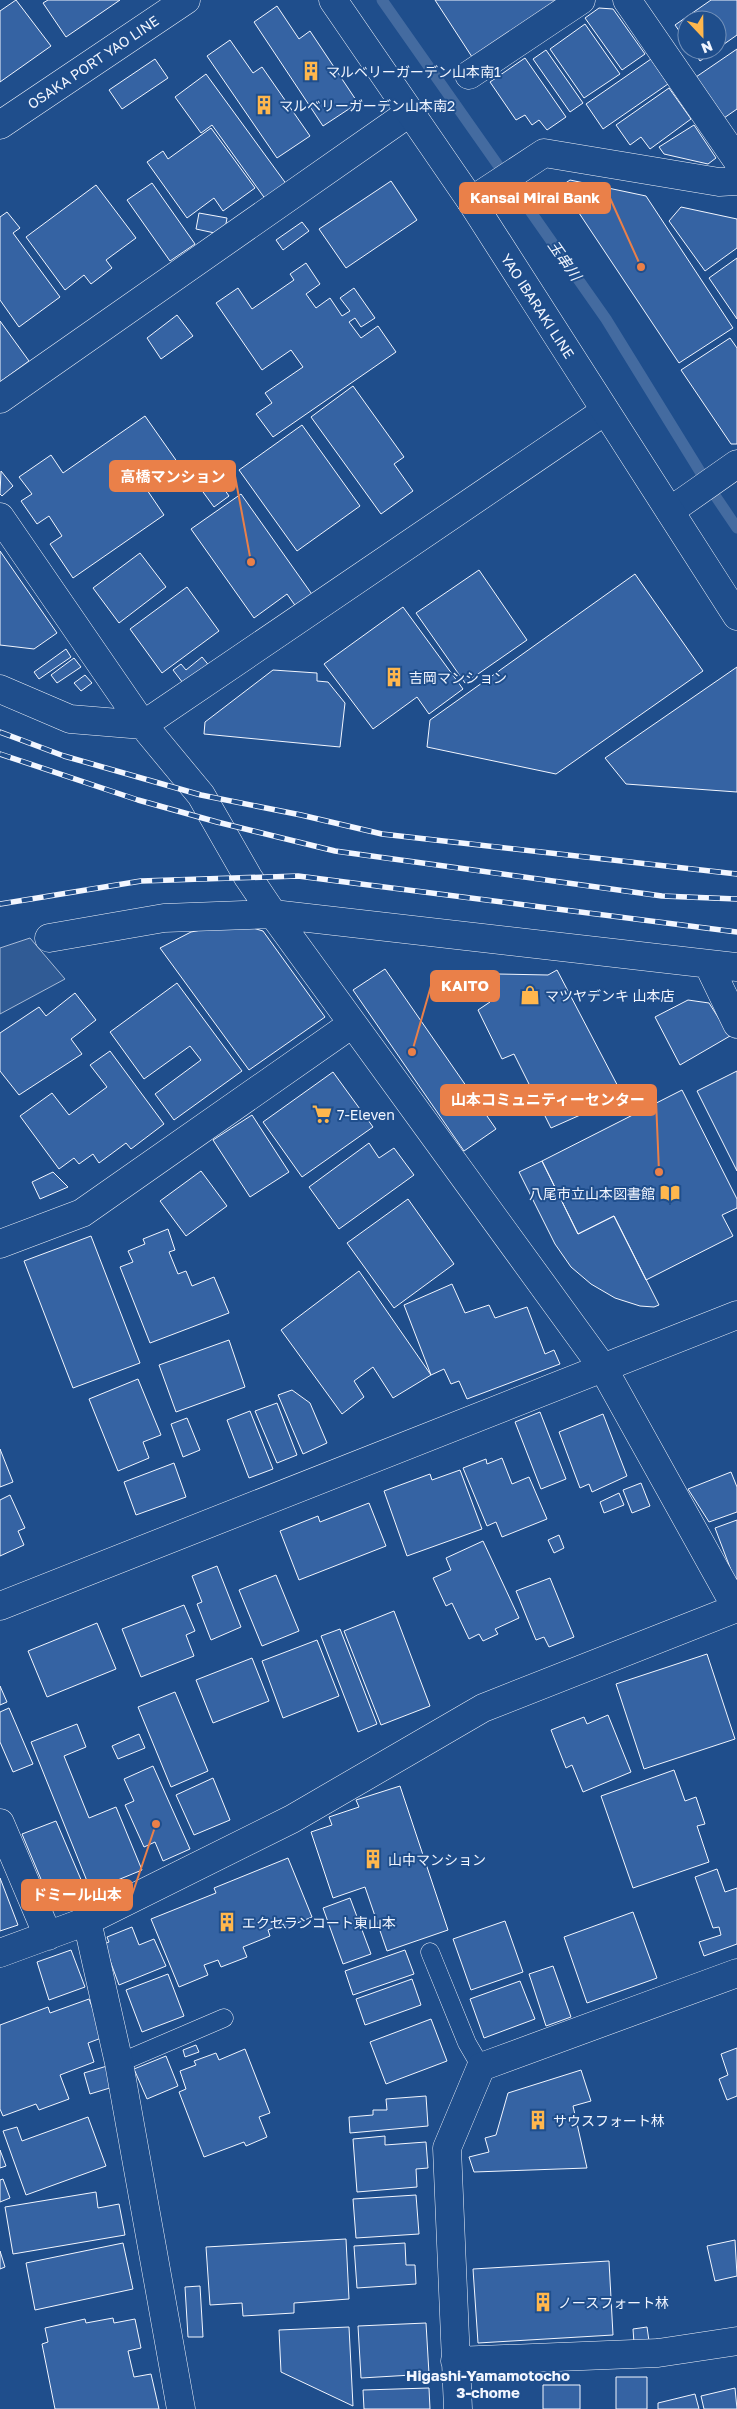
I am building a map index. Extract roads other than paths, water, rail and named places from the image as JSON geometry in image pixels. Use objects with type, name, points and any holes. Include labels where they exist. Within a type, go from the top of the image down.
[{"type":"street","name":"OSAKA PORT YAO LINE","points":[[0,125],[186,0]]},
{"type":"street","name":"YAO IBARAKI LINE","points":[[333,0],[409,113],[478,196],[605,411],[737,616]]},
{"type":"street","points":[[469,74],[581,0]]},
{"type":"street","points":[[627,0],[737,160]]},
{"type":"street","points":[[0,398],[409,113]]},
{"type":"street","points":[[478,196],[544,153],[718,182],[737,181]]},
{"type":"street","points":[[0,689],[70,719],[143,725],[605,411]]},
{"type":"street","points":[[670,511],[737,464]]},
{"type":"street","points":[[0,517],[143,725],[201,796],[273,914],[603,1368],[737,1609],[483,1708],[292,1819],[87,1920],[0,1953]]},
{"type":"street","points":[[49,938],[164,918],[273,914],[737,967]]},
{"type":"street","points":[[708,964],[737,1024]]},
{"type":"street","points":[[0,1244],[82,1213],[352,1024]]},
{"type":"street","points":[[0,1606],[737,1316]]},
{"type":"street","points":[[0,1823],[48,1936]]},
{"type":"street","points":[[87,1920],[119,2063],[181,2409]]},
{"type":"street","points":[[458,2409],[447,2148],[481,2067],[737,1973]]},
{"type":"street","points":[[455,2360],[658,2353],[737,2341]]},
{"type":"lane","points":[[430,1952],[467,2043],[481,2067]]},
{"type":"lane","points":[[119,2063],[224,2018]]},
{"type":"waterway","name":"玉串川","points":[[382,0],[606,319],[712,491],[737,528]]},
{"type":"railway","points":[[0,732],[64,756],[201,795],[301,815],[382,834],[737,874]]},
{"type":"railway","points":[[0,754],[138,800],[335,851],[662,896],[737,899]]},
{"type":"railway","points":[[0,904],[141,881],[298,876],[737,932]]},
{"type":"place","name":"マルベリーガーデン山本南1","points":[[311,71]]},
{"type":"place","name":"マルベリーガーデン山本南2","points":[[264,105]]},
{"type":"place","name":"Kansai Mirai Bank","points":[[641,267]]},
{"type":"place","name":"高橋マンション","points":[[251,562]]},
{"type":"place","name":"吉岡マンション","points":[[394,677]]},
{"type":"place","name":"マツヤデンキ 山本店","points":[[530,995]]},
{"type":"place","name":"KAITO","points":[[412,1052]]},
{"type":"place","name":"7-Eleven","points":[[322,1114]]},
{"type":"place","name":"山本コミュニティーセンター","points":[[659,1172]]},
{"type":"place","name":"八尾市立山本図書館","points":[[670,1193]]},
{"type":"place","name":"ドミール山本","points":[[156,1824]]},
{"type":"place","name":"山中マンション","points":[[373,1859]]},
{"type":"place","name":"エクセランコート東山本","points":[[227,1922]]},
{"type":"place","name":"サウスフォート林","points":[[538,2120]]},
{"type":"place","name":"ノースフォート林","points":[[543,2302]]},
{"type":"district","name":"Higashi-Yamamotocho 3-chome","points":[[488,2384]]}]
